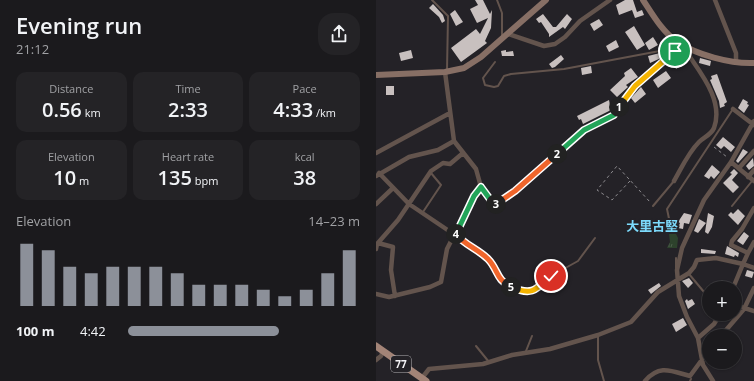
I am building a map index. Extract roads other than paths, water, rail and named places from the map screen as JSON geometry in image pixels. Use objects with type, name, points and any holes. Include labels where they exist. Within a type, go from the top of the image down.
[{"type":"main road","name":"77","points":[[376,346],[424,380]]},
{"type":"street","points":[[376,75],[446,72],[472,63],[508,34],[546,0]]},
{"type":"street","points":[[508,34],[544,46],[555,44],[565,37],[580,21],[610,0]]},
{"type":"street","points":[[643,0],[661,27],[682,45],[711,92],[716,107],[716,119],[711,132],[699,142],[692,151],[674,181]]},
{"type":"street","points":[[715,0],[736,53],[736,62]]},
{"type":"street","points":[[446,72],[454,141],[476,169],[481,187],[495,206],[515,191],[584,130],[614,115],[635,86],[682,45]]},
{"type":"street","points":[[682,45],[713,57],[754,64]]},
{"type":"street","points":[[702,354],[698,338],[687,317],[679,296],[677,270],[682,248],[704,200],[732,161],[754,123],[734,108]]},
{"type":"street","points":[[376,153],[450,112]]},
{"type":"street","points":[[454,141],[438,150],[409,157],[378,175],[409,204],[455,235]]},
{"type":"street","points":[[739,168],[754,151]]},
{"type":"street","points":[[376,249],[378,243],[398,220],[430,172],[443,163],[450,164],[463,153]]},
{"type":"street","points":[[732,161],[753,181]]},
{"type":"street","points":[[748,177],[754,170]]},
{"type":"street","points":[[376,294],[389,297],[395,296],[430,288],[442,282],[447,249],[474,196],[481,187]]},
{"type":"street","points":[[376,204],[393,188]]},
{"type":"street","points":[[748,253],[731,245],[732,241],[742,229],[754,208]]},
{"type":"street","points":[[736,281],[754,242]]},
{"type":"street","points":[[378,243],[393,247],[391,270],[395,296]]},
{"type":"street","points":[[424,380],[429,369],[490,362],[512,354],[550,349],[598,335],[631,322],[658,292],[688,273],[694,267],[697,260],[716,258],[754,268]]},
{"type":"street","points":[[727,329],[744,309],[754,288]]},
{"type":"street","points":[[744,309],[754,311]]},
{"type":"street","points":[[698,338],[716,321]]},
{"type":"street","points":[[376,360],[383,351]]},
{"type":"street","points":[[645,381],[652,374],[660,370],[691,379],[702,360]]},
{"type":"street","points":[[706,369],[713,381]]},
{"type":"lane","points":[[432,0],[448,16],[446,72]]},
{"type":"lane","points":[[498,0],[502,13],[502,39]]},
{"type":"lane","points":[[494,62],[483,78],[485,85],[494,87],[498,86],[504,76],[511,74],[564,69],[665,50],[675,51]]},
{"type":"lane","points":[[672,233],[668,209],[734,108]]},
{"type":"lane","points":[[711,132],[715,136]]},
{"type":"lane","points":[[422,214],[441,185],[430,172]]},
{"type":"lane","points":[[653,206],[674,181]]},
{"type":"lane","points":[[732,206],[753,181]]},
{"type":"lane","points":[[455,235],[488,259],[496,274],[505,284],[529,292],[536,289],[551,276],[578,261],[595,238]]},
{"type":"lane","points":[[676,258],[677,270]]},
{"type":"lane","points":[[688,273],[702,290]]},
{"type":"lane","points":[[598,335],[598,360],[604,381]]},
{"type":"lane","points":[[525,352],[532,336]]},
{"type":"lane","points":[[476,346],[490,362]]},
{"type":"district","name":"大里古堅","points":[[652,226]]}]
